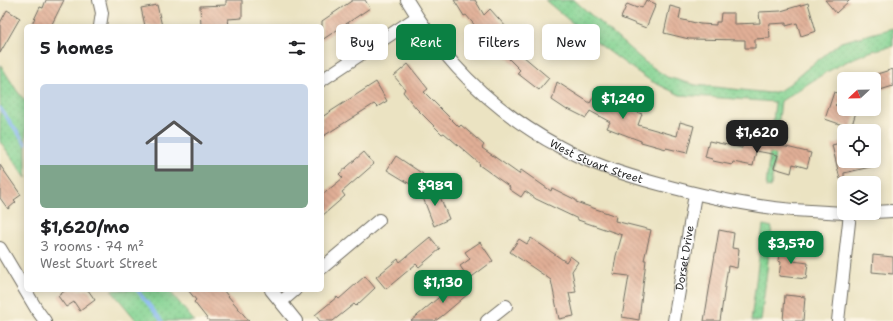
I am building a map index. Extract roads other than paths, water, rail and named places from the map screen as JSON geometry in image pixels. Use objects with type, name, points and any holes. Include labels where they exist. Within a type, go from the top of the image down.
[{"type":"street","points":[[98,0],[102,13],[100,24]]},
{"type":"street","name":"West Stuart Street","points":[[407,0],[417,17],[447,55],[479,90],[504,111],[532,131],[560,148],[591,162],[635,178],[695,194],[767,207],[837,213]]},
{"type":"street","points":[[324,79],[417,17]]},
{"type":"street","name":"Dorset Drive","points":[[674,321],[695,194]]},
{"type":"street","points":[[881,212],[893,211]]},
{"type":"street","points":[[324,266],[379,220]]},
{"type":"street","points":[[838,321],[849,220]]},
{"type":"street","points":[[0,248],[24,288]]},
{"type":"street","points":[[26,292],[37,310],[46,321]]},
{"type":"street","points":[[273,292],[296,321]]},
{"type":"street","points":[[281,302],[293,292]]},
{"type":"street","points":[[488,321],[506,306]]},
{"type":"waterway","points":[[0,108],[24,141]]},
{"type":"waterway","points":[[139,292],[162,321]]}]
